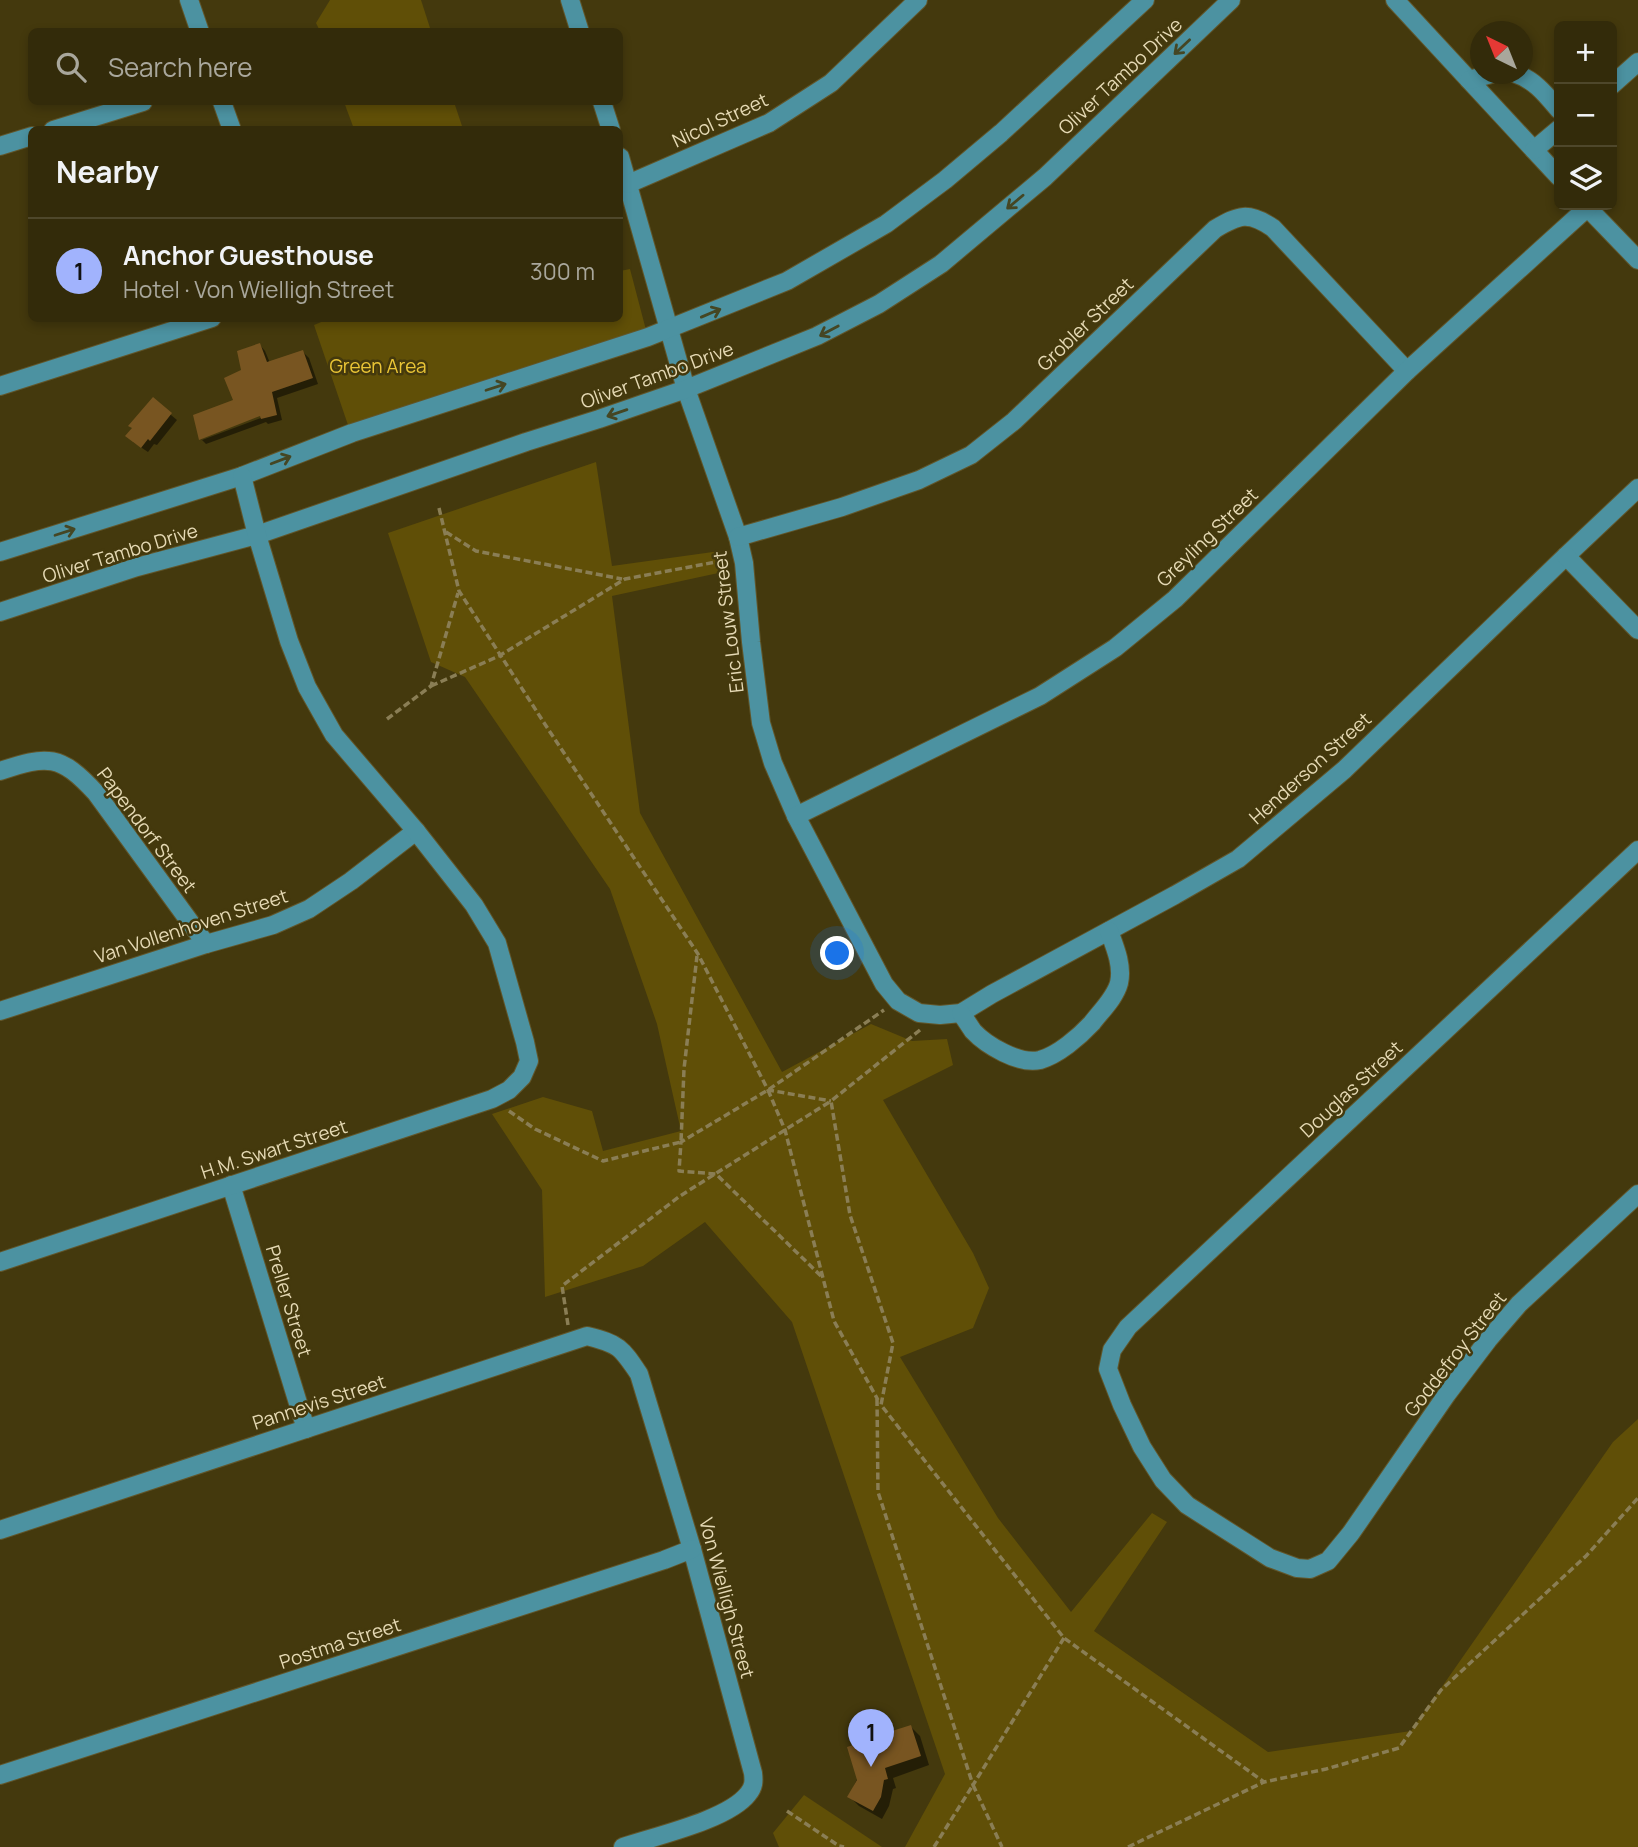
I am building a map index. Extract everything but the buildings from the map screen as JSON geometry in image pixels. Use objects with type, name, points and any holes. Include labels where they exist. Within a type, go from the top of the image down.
[{"type":"street","points":[[190,0],[199,28]]},
{"type":"street","points":[[570,0],[579,28]]},
{"type":"street","name":"Nicol Street","points":[[628,184],[769,123],[831,83],[918,0]]},
{"type":"street","name":"Oliver Tambo Drive","points":[[0,552],[242,476],[352,433],[670,330],[787,281],[886,224],[945,180],[1001,133],[1145,0]]},
{"type":"street","name":"Oliver Tambo Drive","points":[[0,612],[137,567],[257,535],[686,390],[817,337],[880,304],[941,264],[1045,177],[1231,0]]},
{"type":"street","points":[[1395,0],[1554,172]]},
{"type":"street","points":[[1613,84],[1638,62]]},
{"type":"street","points":[[1533,82],[1554,104]]},
{"type":"street","points":[[66,126],[133,105]]},
{"type":"street","points":[[223,105],[231,126]]},
{"type":"street","points":[[603,105],[610,126]]},
{"type":"street","points":[[1534,150],[1554,133]]},
{"type":"street","points":[[0,146],[28,137]]},
{"type":"street","name":"Eric Louw Street","points":[[623,167],[686,390],[738,537],[744,563],[761,723],[773,763],[796,816],[884,984],[898,1001]]},
{"type":"street","name":"Greyling Street","points":[[796,816],[1040,696],[1115,648],[1175,599],[1407,371],[1583,210]]},
{"type":"street","points":[[1591,210],[1638,260]]},
{"type":"street","name":"Grobler Street","points":[[738,537],[842,507],[919,480],[971,455],[1014,421],[1215,229],[1244,216],[1259,219],[1273,228],[1407,371]]},
{"type":"street","points":[[0,386],[200,322]]},
{"type":"street","name":"H.M. Swart Street","points":[[0,1262],[492,1098],[509,1090],[522,1077],[529,1061],[497,943],[474,905],[416,831],[334,735],[307,687],[289,640],[242,476]]},
{"type":"street","name":"Henderson Street","points":[[961,1013],[1238,859],[1344,770],[1638,488]]},
{"type":"street","points":[[1566,556],[1638,631]]},
{"type":"street","name":"Papendorf Street","points":[[0,771],[44,760],[59,762],[78,774],[96,793],[206,944]]},
{"type":"street","name":"Van Vollenhoven Street","points":[[0,1011],[273,925],[309,909],[351,881],[416,831]]},
{"type":"street","name":"Douglas Street","points":[[1328,1561],[1310,1569],[1297,1568],[1270,1558],[1187,1505],[1163,1480],[1142,1447],[1108,1369],[1112,1350],[1128,1328],[1638,850]]},
{"type":"street","points":[[898,1001],[919,1013],[961,1013],[974,1031],[991,1045],[1010,1056],[1028,1061],[1040,1060],[1058,1051],[1087,1028],[1108,1003],[1119,983],[1117,954],[1109,931]]},
{"type":"street","name":"Preller Street","points":[[231,1185],[306,1429]]},
{"type":"street","name":"Goddefroy Street","points":[[1328,1561],[1351,1533],[1447,1394],[1496,1331],[1519,1304],[1638,1194]]},
{"type":"street","name":"Pannevis Street","points":[[0,1530],[587,1336],[610,1341],[625,1353],[639,1374]]},
{"type":"street","name":"Von Wielligh Street","points":[[639,1374],[692,1549],[754,1783],[749,1793],[738,1803],[671,1840]]},
{"type":"street","name":"Postma Street","points":[[0,1774],[653,1564],[692,1549]]},
{"type":"street","points":[[622,1847],[671,1840]]},
{"type":"path","points":[[439,508],[458,591],[698,954],[768,1090],[785,1130],[834,1321],[877,1399],[1064,1638],[1264,1782]]},
{"type":"path","points":[[445,531],[476,551],[625,579]]},
{"type":"path","points":[[387,719],[431,686],[499,656],[625,579],[716,562]]},
{"type":"path","points":[[431,686],[458,591]]},
{"type":"path","points":[[698,954],[684,1069],[679,1171],[716,1174],[821,1276]]},
{"type":"path","points":[[492,1098],[534,1129],[603,1161],[681,1142],[768,1090],[898,1001]]},
{"type":"path","points":[[571,1341],[562,1286],[681,1196],[831,1101],[940,1015]]},
{"type":"path","points":[[768,1090],[831,1101]]},
{"type":"path","points":[[831,1101],[850,1215],[893,1343],[881,1405]]},
{"type":"path","points":[[877,1399],[878,1492],[973,1785],[1002,1847]]},
{"type":"path","points":[[1128,1847],[1264,1782],[1326,1769],[1399,1748],[1441,1690],[1586,1556],[1638,1498]]},
{"type":"path","points":[[934,1847],[1064,1638]]},
{"type":"path","points":[[787,1811],[841,1847]]},
{"type":"green space","points":[[330,0],[421,0],[430,28],[318,28],[316,23]]},
{"type":"green space","points":[[345,105],[455,105],[462,126],[353,126]]},
{"type":"green space","name":"Green Area","points":[[630,269],[646,330],[348,425],[314,325],[321,322],[623,322],[623,270]]},
{"type":"green space","points":[[596,462],[612,566],[720,551],[723,572],[612,596],[640,813],[782,1072],[871,1024],[912,1041],[947,1039],[953,1065],[883,1100],[973,1253],[989,1288],[973,1328],[900,1357],[998,1518],[1071,1612],[1152,1513],[1167,1522],[1094,1631],[1268,1752],[1411,1731],[1613,1442],[1638,1419],[1638,1847],[905,1847],[945,1774],[792,1322],[705,1222],[643,1266],[545,1297],[542,1190],[492,1114],[543,1097],[592,1111],[603,1151],[681,1131],[657,1024],[610,889],[465,677],[431,662],[388,533]]},
{"type":"green space","points":[[804,1795],[882,1847],[779,1847],[773,1833]]},
{"type":"place","name":"Anchor Guesthouse","points":[[871,1767]]}]
